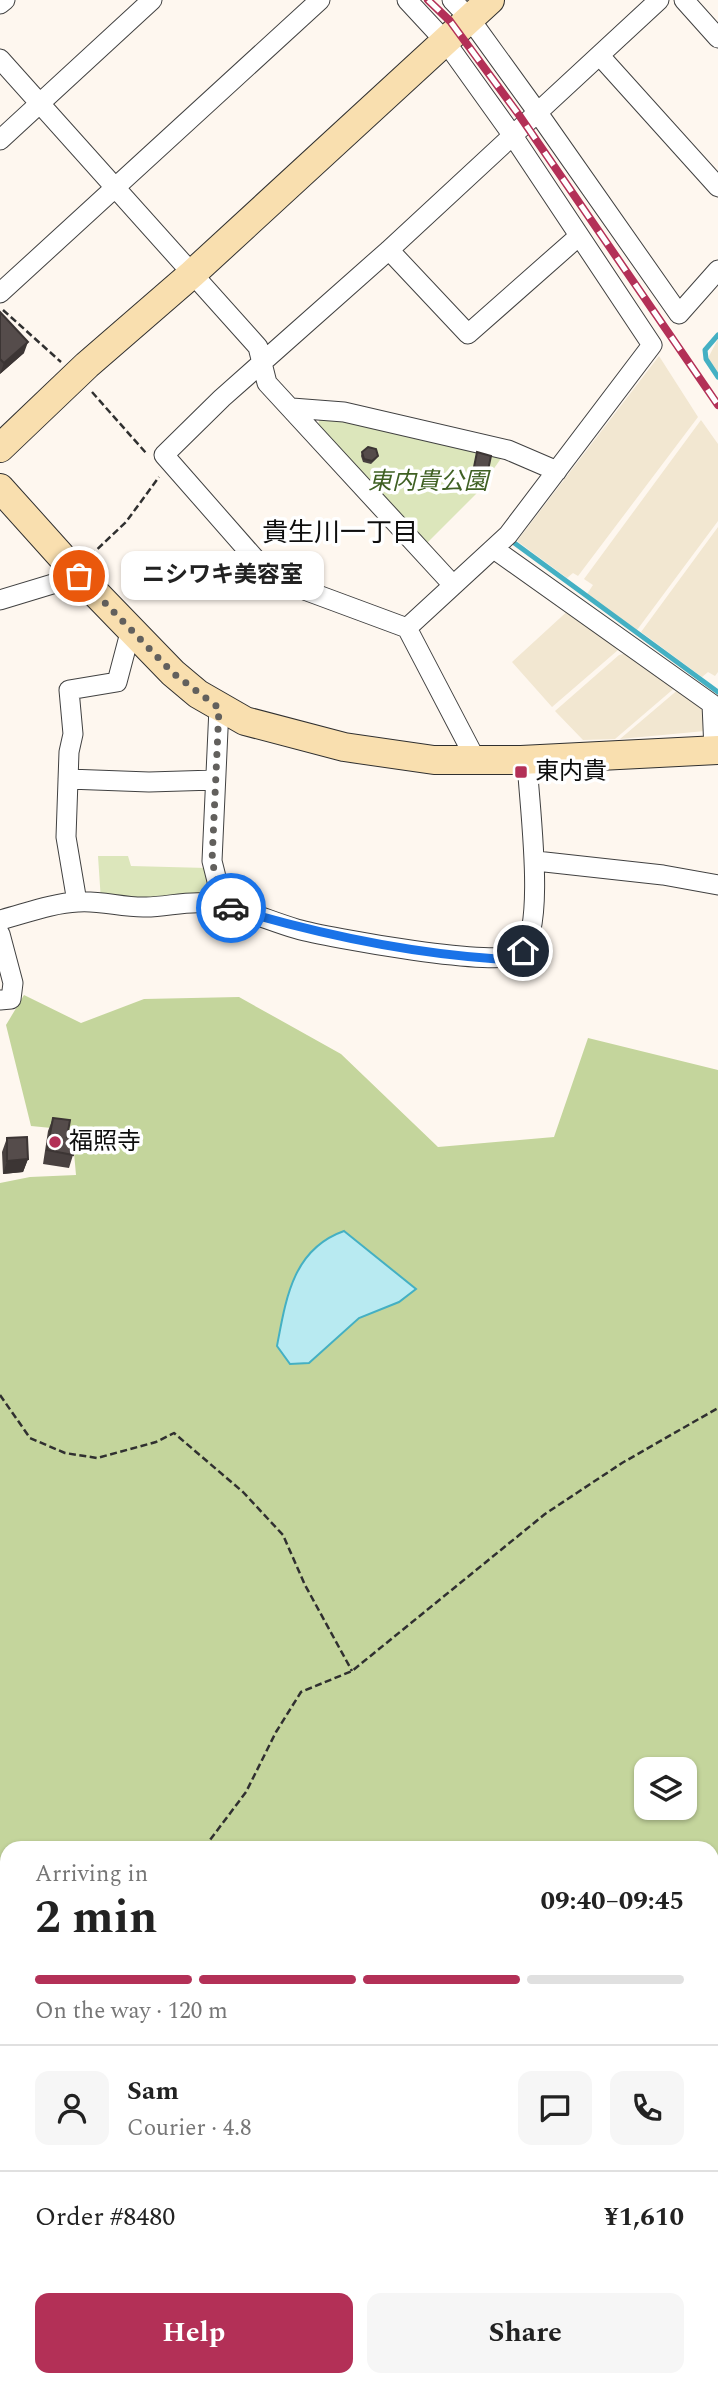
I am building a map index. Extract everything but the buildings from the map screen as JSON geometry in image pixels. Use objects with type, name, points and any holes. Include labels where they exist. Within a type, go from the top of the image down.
[{"type":"street","points":[[0,4],[5,0]]},
{"type":"street","points":[[0,139],[152,0]]},
{"type":"street","points":[[0,293],[320,0]]},
{"type":"street","points":[[407,0],[445,41],[513,136],[652,345],[558,471],[494,549],[407,628]]},
{"type":"street","points":[[0,448],[87,365],[192,274],[445,41],[461,10],[490,0]]},
{"type":"street","points":[[475,760],[407,628],[272,578],[168,460],[262,363],[389,250],[659,0]]},
{"type":"street","points":[[684,0],[718,38]]},
{"type":"street","points":[[461,10],[538,113],[679,314],[718,270]]},
{"type":"street","points":[[600,56],[718,187]]},
{"type":"street","points":[[0,59],[258,347],[267,383],[453,585]]},
{"type":"street","points":[[389,250],[468,334],[579,236]]},
{"type":"street","points":[[292,408],[344,412],[508,450],[558,471]]},
{"type":"street","points":[[0,488],[76,573],[173,673],[219,708],[273,730],[344,747],[435,760],[527,760],[716,750],[712,704],[494,549]]},
{"type":"street","points":[[0,600],[76,573]]},
{"type":"street","points":[[77,902],[66,837],[73,734],[69,690],[117,682],[131,629]]},
{"type":"street","points":[[219,708],[212,861],[218,885],[228,907]]},
{"type":"street","points":[[0,920],[77,902],[146,907],[205,902],[298,929],[370,944],[472,957],[514,958],[523,951],[528,934],[536,861],[527,760]]},
{"type":"street","points":[[68,779],[149,782],[215,780]]},
{"type":"street","points":[[536,861],[663,875],[718,885]]},
{"type":"street","points":[[0,934],[13,983],[11,999],[0,1000]]},
{"type":"path","points":[[0,307],[68,369]]},
{"type":"path","points":[[76,573],[126,522],[168,460],[151,459],[86,386]]},
{"type":"path","points":[[0,1395],[30,1438],[65,1452],[97,1458],[156,1442],[174,1433],[243,1492],[283,1535],[305,1585],[352,1671]]},
{"type":"path","points":[[209,1841],[246,1792],[276,1732],[301,1692],[352,1671],[545,1514],[622,1463],[718,1408]]},
{"type":"shaded area","points":[[718,339],[718,374],[708,358]]},
{"type":"shaded area","points":[[659,356],[698,417],[578,576],[573,573],[567,578],[517,541]]},
{"type":"shaded area","points":[[701,420],[718,444],[718,521],[637,630],[587,594],[593,585],[584,579]]},
{"type":"shaded area","points":[[718,527],[718,672],[715,676],[708,672],[702,677],[641,632]]},
{"type":"shaded area","points":[[572,607],[615,643],[618,650],[552,707],[512,662]]},
{"type":"shaded area","points":[[631,652],[678,685],[615,739],[583,740],[555,711],[619,655]]},
{"type":"shaded area","points":[[680,688],[707,711],[705,731],[620,739]]},
{"type":"green space","name":"東内貴公園","points":[[320,417],[345,418],[502,457],[476,494],[427,543],[318,425]]},
{"type":"green space","points":[[98,856],[128,856],[131,866],[207,868],[218,897],[101,901]]},
{"type":"green space","points":[[24,995],[81,1023],[144,999],[239,997],[341,1054],[438,1147],[554,1137],[588,1038],[718,1070],[718,1841],[0,1841],[0,1183],[30,1177],[76,1175],[72,1130],[31,1126],[6,1025]]},
{"type":"water","points":[[344,1231],[416,1289],[399,1302],[359,1318],[309,1363],[290,1364],[277,1346],[284,1310],[295,1277],[313,1250]]},
{"type":"waterway","points":[[718,335],[705,350],[706,359],[718,377]]},
{"type":"waterway","points":[[513,542],[718,692]]},
{"type":"railway","points":[[428,0],[450,21],[519,115],[718,405]]},
{"type":"way so far","points":[[79,576],[173,673],[219,708],[212,861],[218,885],[228,907],[231,908]]},
{"type":"place","name":"ニシワキ美容室","points":[[79,576]]},
{"type":"place","name":"東内貴","points":[[521,772]]},
{"type":"place","name":"福照寺","points":[[55,1142]]},
{"type":"district","name":"貴生川一丁目","points":[[340,533]]},
{"type":"route","points":[[231,908],[298,929],[370,944],[497,959],[514,958],[523,951]]}]
